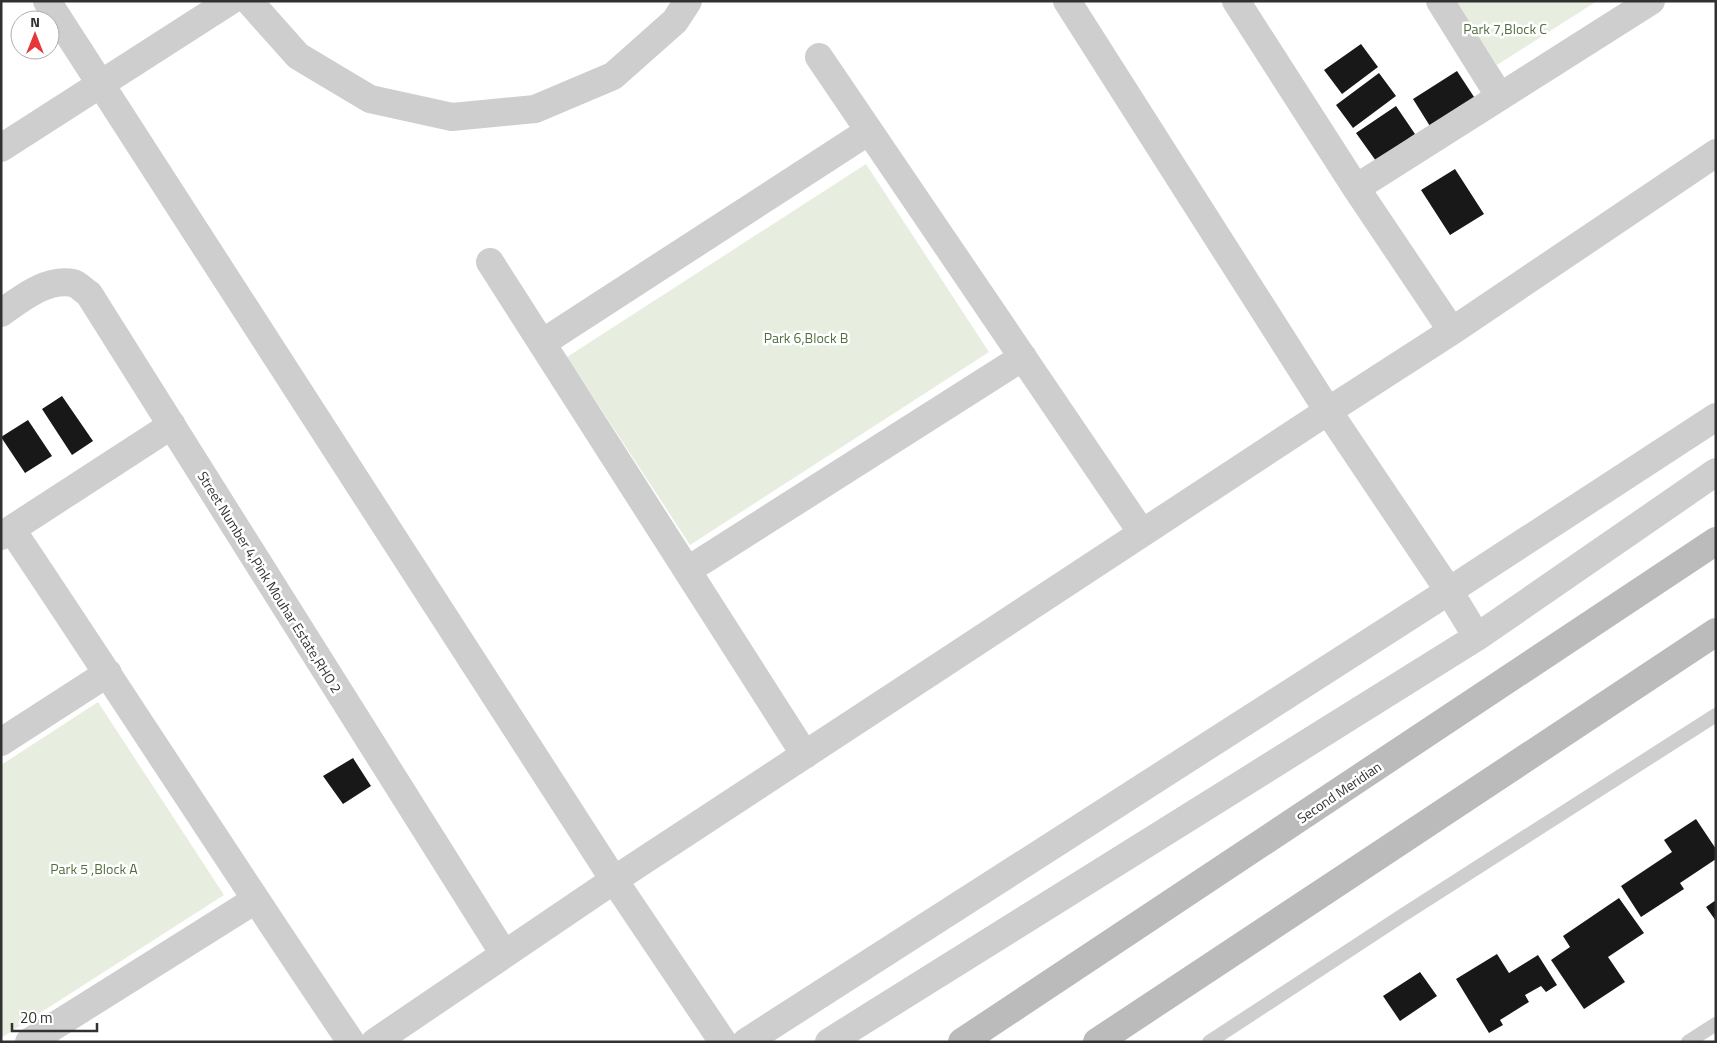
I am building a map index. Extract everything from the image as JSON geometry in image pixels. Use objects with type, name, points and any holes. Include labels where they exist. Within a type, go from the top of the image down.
[{"type":"street","points":[[47,1],[614,880],[724,1042]]},
{"type":"street","points":[[1,148],[230,1]]},
{"type":"street","points":[[250,1],[298,56],[370,98],[452,117],[535,109],[613,76],[675,21],[688,1]]},
{"type":"street","points":[[1067,1],[1328,411],[1449,591],[1477,637]]},
{"type":"street","points":[[1236,1],[1356,188],[1452,331]]},
{"type":"street","points":[[1440,1],[1500,97]]},
{"type":"street","points":[[1356,188],[1651,1]]},
{"type":"street","points":[[820,57],[1142,533]]},
{"type":"street","points":[[542,344],[869,131]]},
{"type":"street","points":[[375,1042],[614,880],[1452,331],[1716,154]]},
{"type":"street","points":[[490,262],[805,755]]},
{"type":"street","name":"Street Number 4,Pink Mouhar Estate,RHO 2","points":[[1,313],[36,290],[56,283],[74,283],[89,294],[504,954]]},
{"type":"street","points":[[688,570],[1022,357]]},
{"type":"street","points":[[746,1042],[1449,591],[1716,417]]},
{"type":"street","points":[[172,424],[6,533],[108,673],[255,900],[351,1042]]},
{"type":"street","points":[[829,1042],[1477,637],[1716,472]]},
{"type":"street","name":"Second Meridian","points":[[962,1042],[1716,541]]},
{"type":"street","points":[[1097,1042],[1716,632]]},
{"type":"street","points":[[1,742],[108,673]]},
{"type":"street","points":[[29,1042],[255,900]]},
{"type":"lane","points":[[1209,1042],[1403,915],[1716,715]]},
{"type":"lane","points":[[1688,1042],[1716,1024]]},
{"type":"green space","name":"Park 7,Block C","points":[[1456,1],[1597,1],[1497,65]]},
{"type":"green space","name":"Park 6,Block B","points":[[866,164],[989,352],[690,545],[567,357]]},
{"type":"green space","name":"Park 5 ,Block A","points":[[98,702],[224,895],[1,1038],[1,765]]},
{"type":"building","points":[[1361,44],[1378,67],[1342,94],[1324,70]]},
{"type":"building","points":[[1457,71],[1478,103],[1433,131],[1413,99]]},
{"type":"building","points":[[1379,73],[1396,96],[1353,128],[1336,105]]},
{"type":"building","points":[[1396,106],[1415,134],[1376,161],[1356,133]]},
{"type":"building","points":[[1455,169],[1484,214],[1450,235],[1421,190]]},
{"type":"building","points":[[62,396],[93,441],[72,455],[42,409]]},
{"type":"building","points":[[28,420],[52,456],[25,473],[1,437]]},
{"type":"building","points":[[353,758],[371,786],[343,804],[323,776]]},
{"type":"building","points":[[1696,819],[1716,849],[1716,859],[1680,883],[1684,889],[1641,917],[1621,886],[1672,852],[1664,840]]},
{"type":"building","points":[[1619,898],[1644,933],[1608,957],[1625,982],[1584,1009],[1551,960],[1570,947],[1563,936]]},
{"type":"building","points":[[1716,900],[1716,921],[1706,907]]},
{"type":"building","points":[[1497,954],[1509,973],[1538,955],[1557,985],[1546,992],[1541,986],[1525,995],[1529,1002],[1500,1020],[1503,1025],[1489,1033],[1456,979]]},
{"type":"building","points":[[1420,972],[1437,996],[1400,1021],[1383,996]]}]
